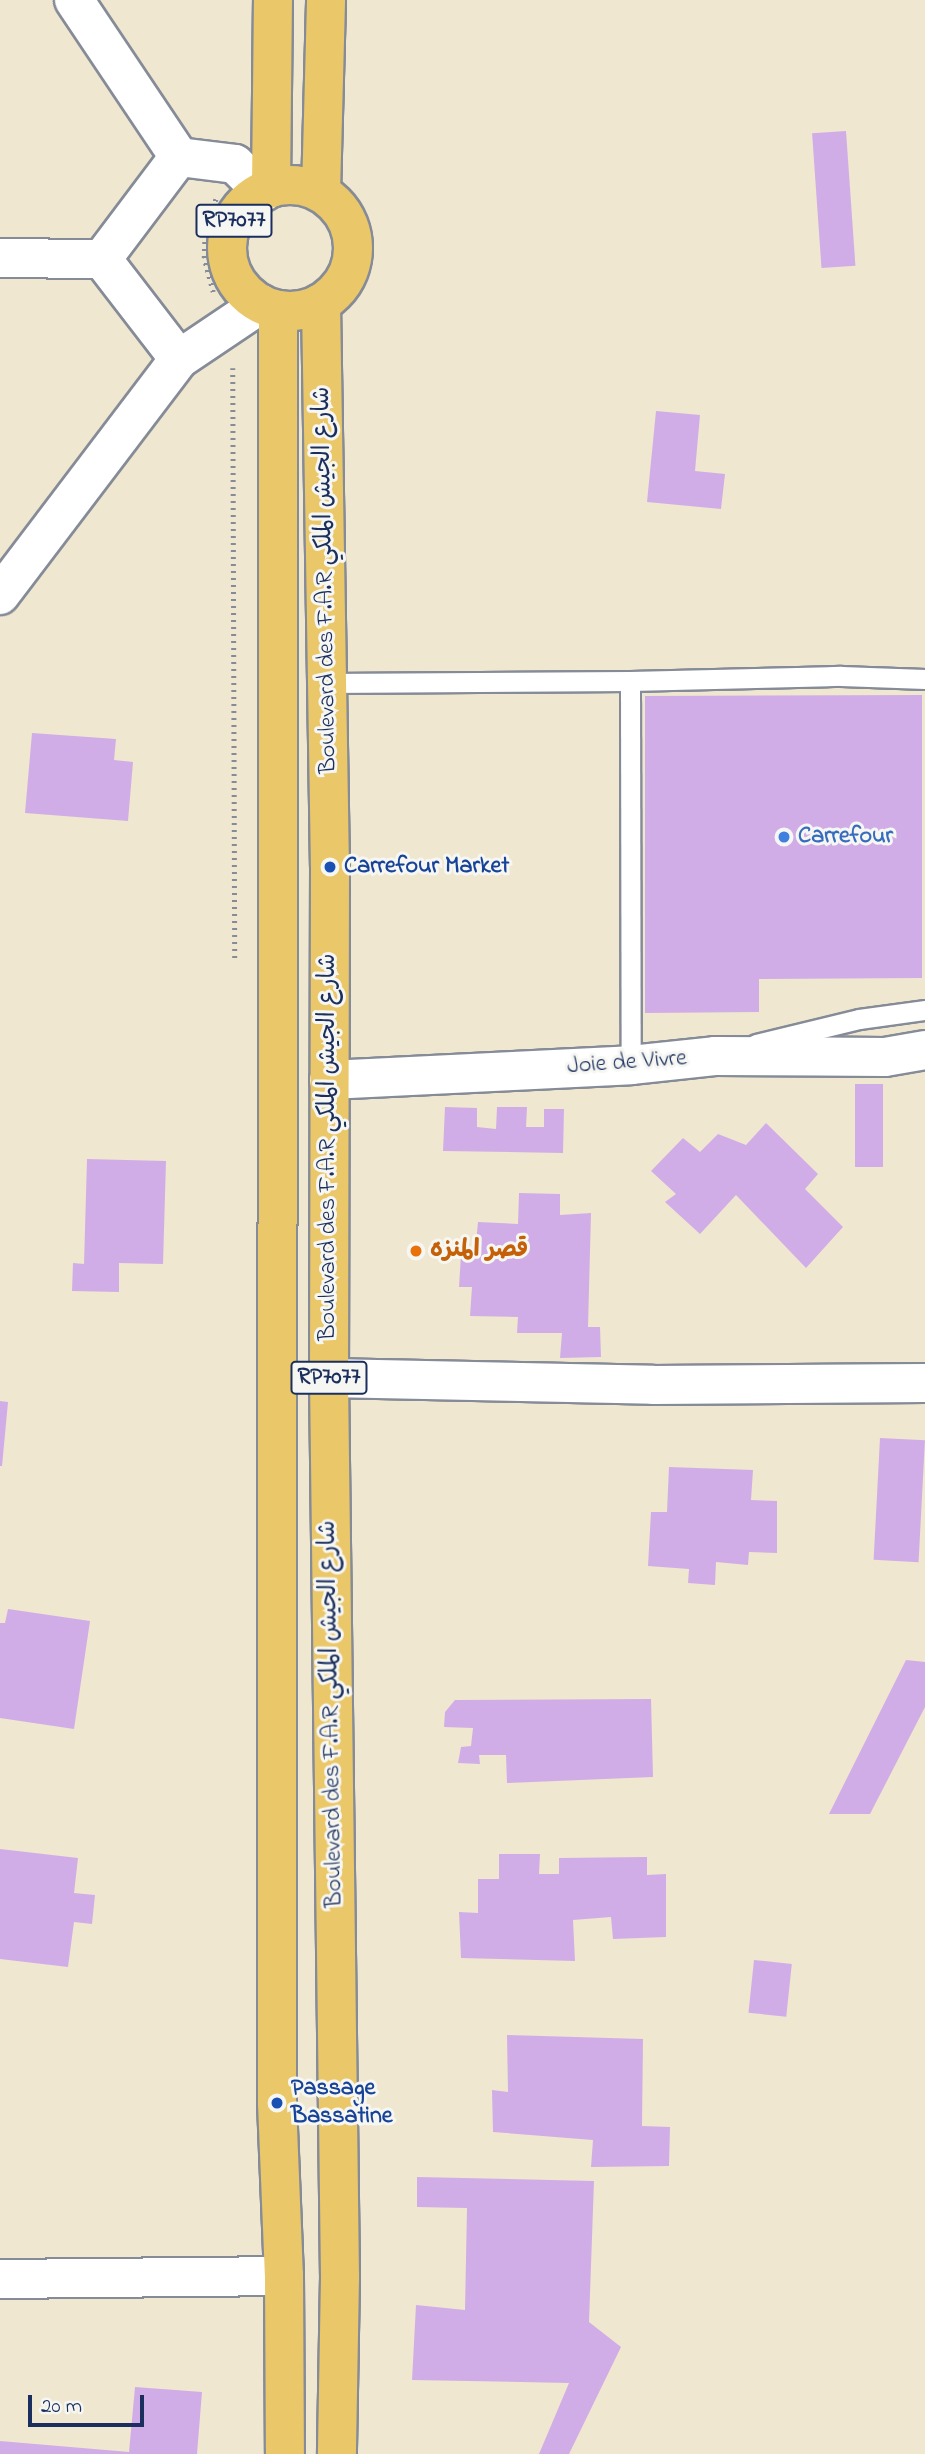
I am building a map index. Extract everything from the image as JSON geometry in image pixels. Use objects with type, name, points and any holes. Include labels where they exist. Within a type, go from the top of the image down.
[{"type":"main road","name":"RP7077","points":[[267,190],[273,0]]},
{"type":"main road","points":[[258,313],[307,309],[321,303],[336,291],[347,275],[353,257],[353,238],[347,220],[336,205],[321,193],[326,0]]},
{"type":"main road","name":"RP7077","points":[[258,313],[235,279],[229,262],[231,225],[241,209],[267,190],[305,187],[321,193]]},
{"type":"main road","name":"Boulevard des F.A.R شارع الجيش الملكي","points":[[321,303],[327,683],[329,1378],[340,2277],[337,2454]]},
{"type":"main road","name":"Boulevard des F.A.R شارع الجيش الملكي","points":[[258,313],[277,2103],[284,2276],[285,2454]]},
{"type":"street","points":[[74,0],[179,157],[235,164],[267,190]]},
{"type":"street","points":[[102,259],[179,157]]},
{"type":"street","points":[[0,258],[102,259]]},
{"type":"street","points":[[102,259],[179,359]]},
{"type":"street","points":[[0,595],[179,359],[258,313]]},
{"type":"street","name":"Joie de Vivre","points":[[329,1080],[631,1065],[715,1056],[845,1059],[885,1057],[925,1050]]},
{"type":"street","points":[[329,1378],[653,1385],[925,1383]]},
{"type":"street","points":[[0,2279],[284,2276]]},
{"type":"lane","points":[[327,683],[788,677],[925,679]]},
{"type":"lane","points":[[630,681],[631,1065]]},
{"type":"lane","points":[[715,1056],[848,1021],[925,1010]]},
{"type":"path","points":[[235,164],[205,227],[204,258],[212,290],[258,313]]},
{"type":"building","points":[[846,131],[855,266],[821,268],[812,133]]},
{"type":"building","points":[[656,411],[700,415],[695,471],[725,474],[721,509],[647,502]]},
{"type":"building","name":"Carrefour","points":[[922,695],[922,978],[759,979],[759,1012],[645,1013],[645,696]]},
{"type":"building","points":[[32,733],[116,739],[114,760],[133,762],[128,821],[25,813]]},
{"type":"building","points":[[855,1084],[883,1084],[883,1167],[855,1167]]},
{"type":"building","points":[[445,1107],[477,1108],[477,1127],[496,1129],[497,1107],[527,1107],[526,1127],[544,1127],[544,1109],[564,1109],[563,1153],[443,1151]]},
{"type":"building","points":[[766,1123],[818,1174],[805,1189],[843,1227],[806,1268],[736,1195],[700,1234],[665,1202],[676,1194],[651,1171],[683,1138],[700,1152],[718,1134],[746,1145]]},
{"type":"building","points":[[87,1159],[166,1161],[163,1264],[119,1263],[119,1292],[72,1291],[73,1263],[84,1264]]},
{"type":"building","points":[[519,1193],[560,1194],[560,1215],[591,1213],[588,1327],[600,1327],[601,1357],[560,1358],[562,1333],[517,1333],[518,1317],[470,1316],[472,1287],[459,1287],[461,1255],[475,1254],[478,1222],[518,1224]]},
{"type":"building","points":[[0,1401],[8,1402],[2,1466],[0,1466]]},
{"type":"building","points":[[880,1438],[925,1440],[919,1562],[874,1560]]},
{"type":"building","points":[[669,1467],[753,1470],[751,1500],[777,1501],[777,1553],[749,1552],[748,1565],[716,1562],[715,1585],[688,1583],[689,1569],[648,1566],[651,1512],[667,1512]]},
{"type":"building","points":[[8,1609],[90,1621],[74,1729],[0,1718],[0,1623],[5,1623]]},
{"type":"building","points":[[906,1660],[925,1662],[925,1707],[870,1814],[829,1814]]},
{"type":"building","points":[[651,1699],[653,1777],[507,1783],[506,1755],[479,1755],[480,1764],[458,1763],[461,1747],[471,1746],[473,1728],[444,1727],[445,1712],[455,1700]]},
{"type":"building","points":[[0,1849],[78,1858],[74,1893],[95,1895],[92,1924],[74,1922],[68,1967],[0,1959]]},
{"type":"building","points":[[499,1854],[540,1854],[539,1874],[559,1874],[559,1858],[647,1857],[647,1875],[666,1874],[666,1937],[613,1939],[611,1917],[573,1920],[575,1961],[461,1958],[459,1912],[478,1913],[478,1879],[499,1879]]},
{"type":"building","points":[[754,1960],[792,1964],[786,2017],[748,2013]]},
{"type":"building","points":[[507,2035],[643,2039],[642,2126],[670,2127],[669,2166],[591,2167],[593,2140],[493,2132],[492,2090],[508,2092]]},
{"type":"building","points":[[417,2177],[594,2181],[589,2322],[621,2347],[569,2454],[539,2454],[569,2383],[412,2380],[416,2305],[465,2310],[467,2208],[417,2207]]},
{"type":"building","points":[[135,2387],[202,2392],[197,2454],[0,2454],[0,2441],[129,2452]]},
{"type":"place","name":"Carrefour","points":[[784,837]]},
{"type":"place","name":"Carrefour Market","points":[[330,867]]},
{"type":"place","name":"قصر المنزه","points":[[416,1251]]},
{"type":"place","name":"Passage Bassatine","points":[[277,2103]]}]
